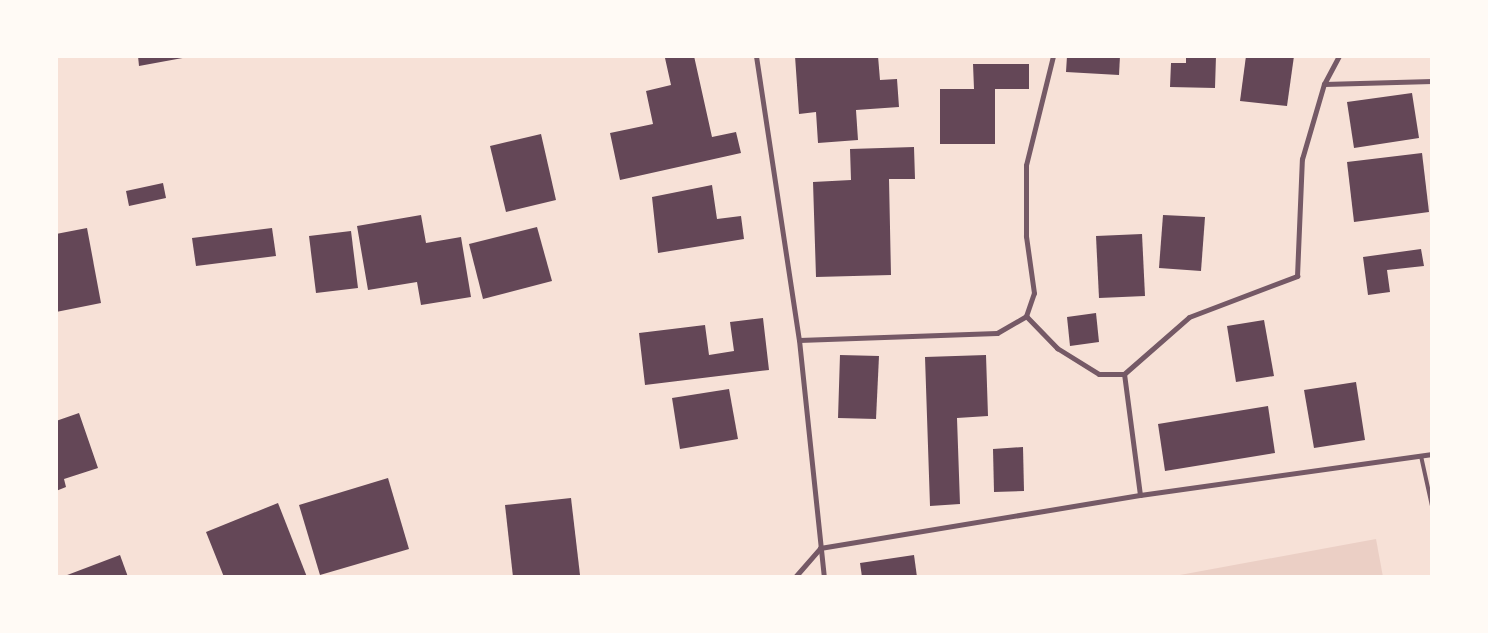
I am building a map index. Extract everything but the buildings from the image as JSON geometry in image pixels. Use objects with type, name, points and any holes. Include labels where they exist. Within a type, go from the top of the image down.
[{"type":"street","points":[[756,56],[799,340],[824,577]]},
{"type":"street","points":[[799,340],[997,333],[1026,316],[1034,294],[1026,236],[1026,165],[1053,56]]},
{"type":"street","points":[[1026,316],[1057,348],[1098,374],[1124,374],[1189,317],[1298,276],[1302,159],[1324,84],[1339,56]]},
{"type":"street","points":[[1324,84],[1432,81]]},
{"type":"street","points":[[1124,374],[1140,495]]},
{"type":"street","points":[[795,577],[820,548],[1140,495],[1432,454]]},
{"type":"lane","points":[[1420,456],[1432,506]]},
{"type":"shaded area","points":[[1376,539],[1383,577],[1169,577]]}]
